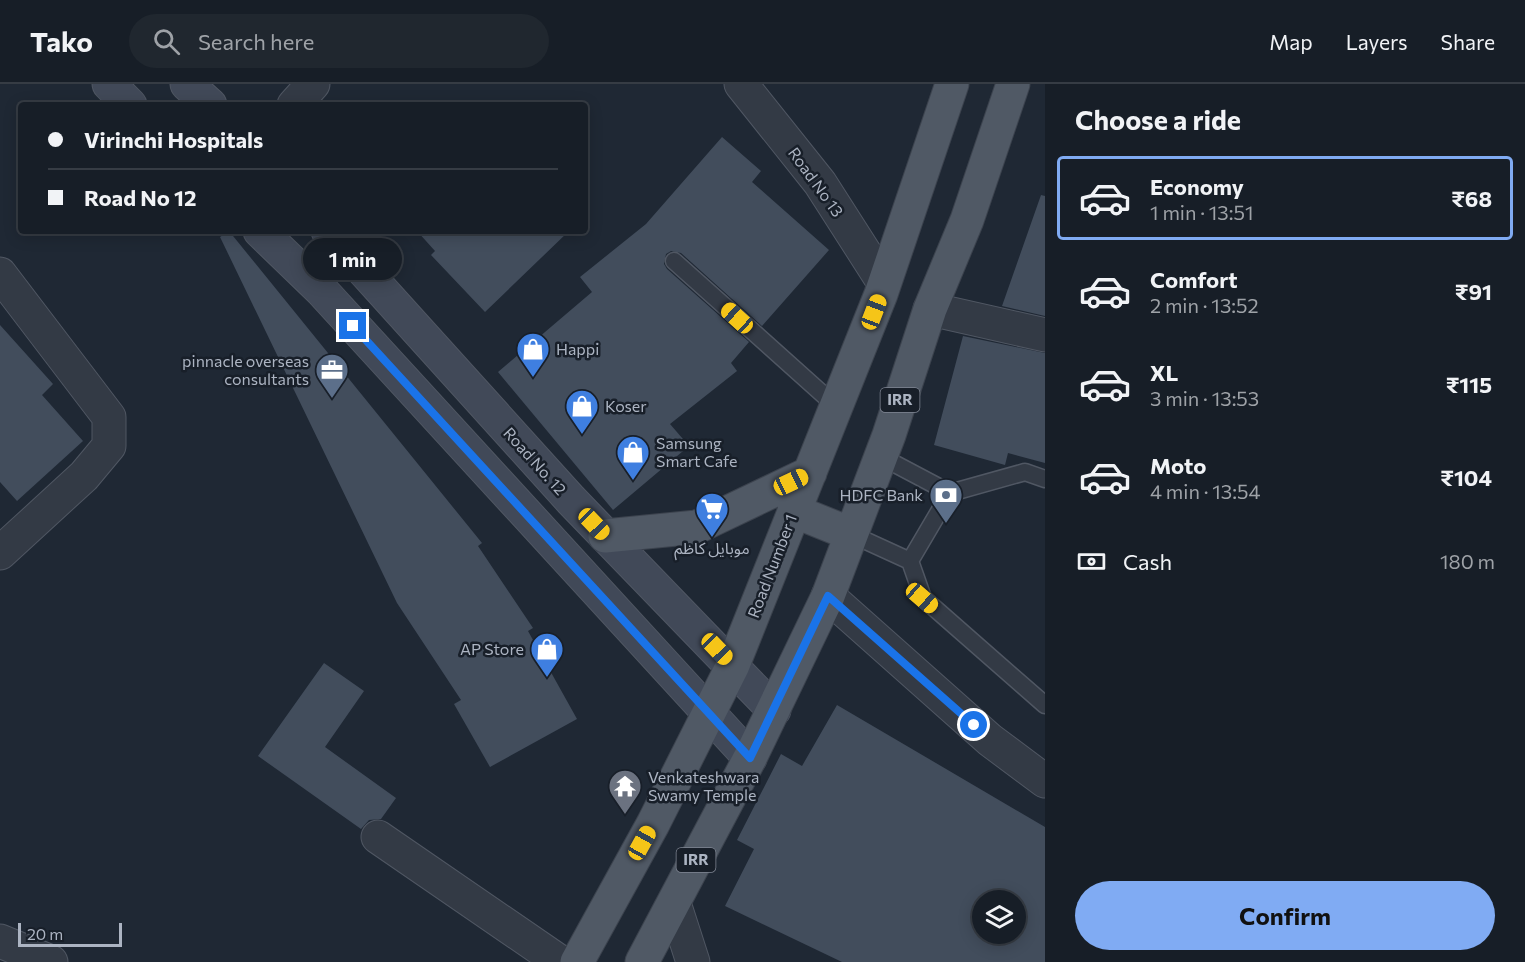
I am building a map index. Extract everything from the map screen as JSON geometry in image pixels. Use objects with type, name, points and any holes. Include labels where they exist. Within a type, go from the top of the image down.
[{"type":"main road","points":[[109,84],[127,102]]},
{"type":"main road","points":[[187,84],[207,102]]},
{"type":"main road","name":"Road Number 1","points":[[577,962],[652,824],[733,665],[837,407],[884,283],[952,84]]},
{"type":"main road","name":"IRR","points":[[642,962],[750,758],[828,596],[880,456],[930,309],[967,219],[1013,84]]},
{"type":"main road","points":[[263,234],[322,291],[750,758]]},
{"type":"main road","name":"Road No. 12","points":[[331,234],[605,536],[733,665],[774,710]]},
{"type":"main road","points":[[605,536],[697,528],[810,473]]},
{"type":"main road","points":[[794,511],[851,534]]},
{"type":"street","points":[[297,102],[313,84]]},
{"type":"street","name":"Road No 13","points":[[741,84],[820,183],[884,283]]},
{"type":"street","points":[[0,274],[109,417],[110,446],[84,476],[0,553]]},
{"type":"street","points":[[930,309],[1045,335]]},
{"type":"street","points":[[828,596],[990,740],[1045,781]]},
{"type":"street","points":[[378,837],[560,962]]},
{"type":"street","points":[[674,903],[693,962]]},
{"type":"street","points":[[0,941],[51,962]]},
{"type":"lane","points":[[674,261],[837,407]]},
{"type":"lane","points":[[880,456],[950,494]]},
{"type":"lane","points":[[910,561],[950,494],[1025,472],[1045,479]]},
{"type":"lane","points":[[851,534],[910,561],[922,598],[1045,705]]},
{"type":"building","points":[[722,137],[761,171],[752,182],[829,250],[762,326],[681,253],[671,251],[666,254],[664,264],[667,269],[749,342],[731,363],[737,371],[670,424],[689,446],[613,510],[498,372],[592,292],[580,277],[646,224]]},
{"type":"building","points":[[1041,195],[1045,196],[1045,316],[1002,306]]},
{"type":"building","points":[[231,234],[482,543],[478,546],[533,628],[528,631],[577,719],[490,767],[454,704],[461,700],[397,603],[220,237]]},
{"type":"building","points":[[420,234],[566,234],[485,312],[431,255],[435,251]]},
{"type":"building","points":[[0,325],[53,384],[42,395],[83,441],[17,501],[0,482]]},
{"type":"building","points":[[963,336],[1045,353],[1045,463],[1008,453],[1005,465],[934,445]]},
{"type":"building","points":[[324,663],[364,691],[325,747],[396,798],[381,819],[369,820],[361,829],[258,756]]},
{"type":"building","points":[[837,705],[1045,827],[1045,962],[842,962],[725,906],[754,849],[737,840],[781,754],[802,766]]},
{"type":"place","name":"Happi","points":[[533,378]]},
{"type":"place","name":"pinnacle overseas consultants","points":[[332,399]]},
{"type":"place","name":"Koser","points":[[582,435]]},
{"type":"place","name":"Samsung Smart Cafe","points":[[633,481]]},
{"type":"place","name":"HDFC Bank","points":[[946,524]]},
{"type":"place","name":"موبايل كاظم","points":[[712,538]]},
{"type":"place","name":"AP Store","points":[[547,678]]},
{"type":"place","name":"Venkateshwara Swamy Temple","points":[[625,815]]},
{"type":"route","points":[[353,326],[750,758],[828,596],[974,725]]}]
